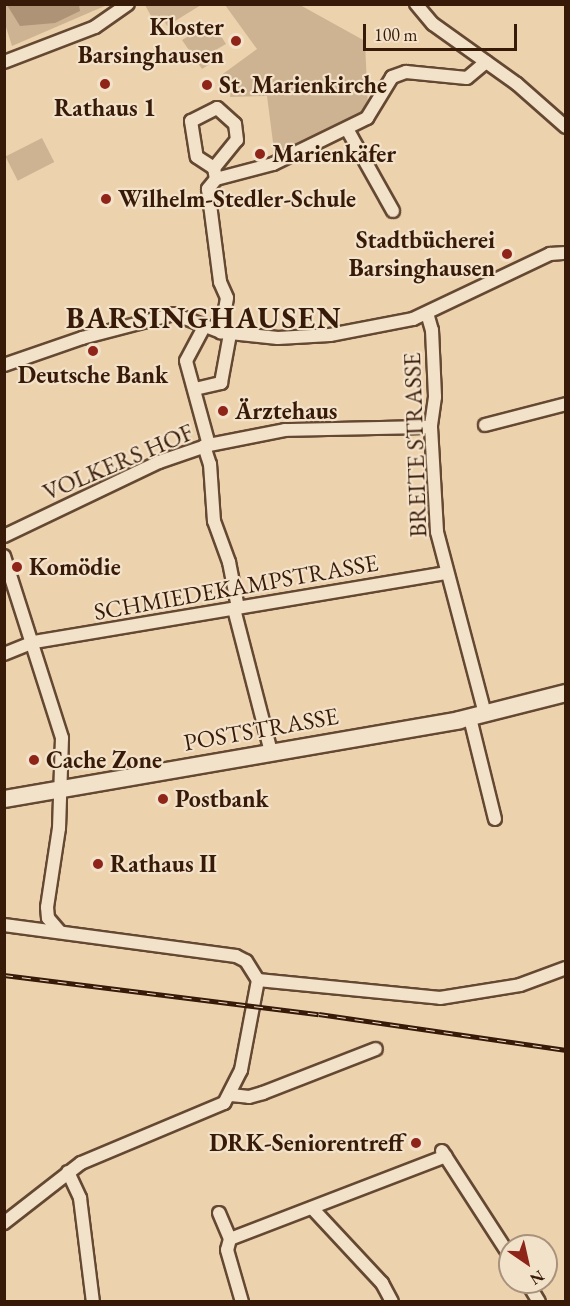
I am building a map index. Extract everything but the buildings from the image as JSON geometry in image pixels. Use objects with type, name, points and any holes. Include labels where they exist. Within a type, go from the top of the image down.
[{"type":"main road","name":"POSTSTRASSE","points":[[4,799],[477,716],[566,693]]},
{"type":"street","points":[[4,62],[95,27],[128,4]]},
{"type":"street","points":[[416,4],[433,24],[486,62],[566,127]]},
{"type":"street","points":[[215,173],[273,164],[367,118],[392,77],[406,72],[467,78],[486,62]]},
{"type":"street","points":[[195,388],[221,383],[225,333],[227,298],[220,282],[208,189],[215,173],[237,141],[235,124],[217,108],[191,121],[197,157],[215,173]]},
{"type":"street","points":[[346,129],[393,211]]},
{"type":"street","points":[[4,365],[82,338],[174,314],[225,333],[278,338],[330,335],[427,313],[550,254],[566,253]]},
{"type":"street","name":"BREITE STRASSE","points":[[427,313],[432,330],[435,397],[431,427],[437,532],[477,716]]},
{"type":"street","points":[[204,327],[186,361],[195,388],[207,446],[214,521],[228,562],[236,608],[271,752]]},
{"type":"street","points":[[485,425],[566,404]]},
{"type":"street","name":"VOLKERS HOF","points":[[4,536],[159,462],[207,446],[285,430],[431,427]]},
{"type":"street","points":[[4,556],[34,642],[62,738],[61,788],[47,907],[48,918],[60,932]]},
{"type":"street","name":"SCHMIEDEKAMPSTRASSE","points":[[4,654],[34,642],[445,573]]},
{"type":"street","points":[[477,716],[495,819]]},
{"type":"street","points":[[4,924],[236,956],[246,961],[258,980],[241,1070],[231,1095],[215,1108],[96,1156],[68,1172],[4,1223]]},
{"type":"street","points":[[258,980],[440,998],[520,986],[566,968]]},
{"type":"street","points":[[231,1095],[249,1097],[263,1093],[376,1049]]},
{"type":"street","points":[[230,1239],[312,1208],[444,1153],[498,1237]]},
{"type":"street","points":[[68,1172],[80,1198],[93,1302]]},
{"type":"street","points":[[312,1208],[382,1283],[392,1302]]},
{"type":"street","points":[[219,1213],[230,1239],[227,1250],[242,1302]]},
{"type":"shaded area","points":[[4,5],[107,5],[12,46],[5,24]]},
{"type":"shaded area","points":[[7,5],[79,5],[80,11],[55,23],[20,26]]},
{"type":"shaded area","points":[[145,5],[201,5],[167,26],[165,22],[157,27]]},
{"type":"shaded area","points":[[225,5],[300,5],[365,41],[368,109],[275,158],[267,96],[230,97],[231,90],[220,76],[257,49]]},
{"type":"shaded area","points":[[212,22],[226,44],[207,55],[210,64],[202,69],[182,40]]},
{"type":"shaded area","points":[[42,138],[54,162],[18,181],[5,157]]},
{"type":"railway","points":[[4,975],[319,1014],[566,1050]]},
{"type":"place","name":"Kloster Barsinghausen","points":[[236,41]]},
{"type":"place","name":"Rathaus 1","points":[[105,84]]},
{"type":"place","name":"St. Marienkirche","points":[[207,85]]},
{"type":"place","name":"Marienkäfer","points":[[260,154]]},
{"type":"place","name":"Wilhelm-Stedler-Schule","points":[[106,199]]},
{"type":"place","name":"Stadtbücherei Barsinghausen","points":[[507,254]]},
{"type":"place","name":"Deutsche Bank","points":[[93,351]]},
{"type":"place","name":"Ärztehaus","points":[[223,411]]},
{"type":"place","name":"Komödie","points":[[17,567]]},
{"type":"place","name":"Cache Zone","points":[[34,760]]},
{"type":"place","name":"Postbank","points":[[163,799]]},
{"type":"place","name":"Rathaus II","points":[[98,864]]},
{"type":"place","name":"DRK-Seniorentreff","points":[[416,1143]]},
{"type":"district","name":"BARSINGHAUSEN","points":[[204,318]]}]
